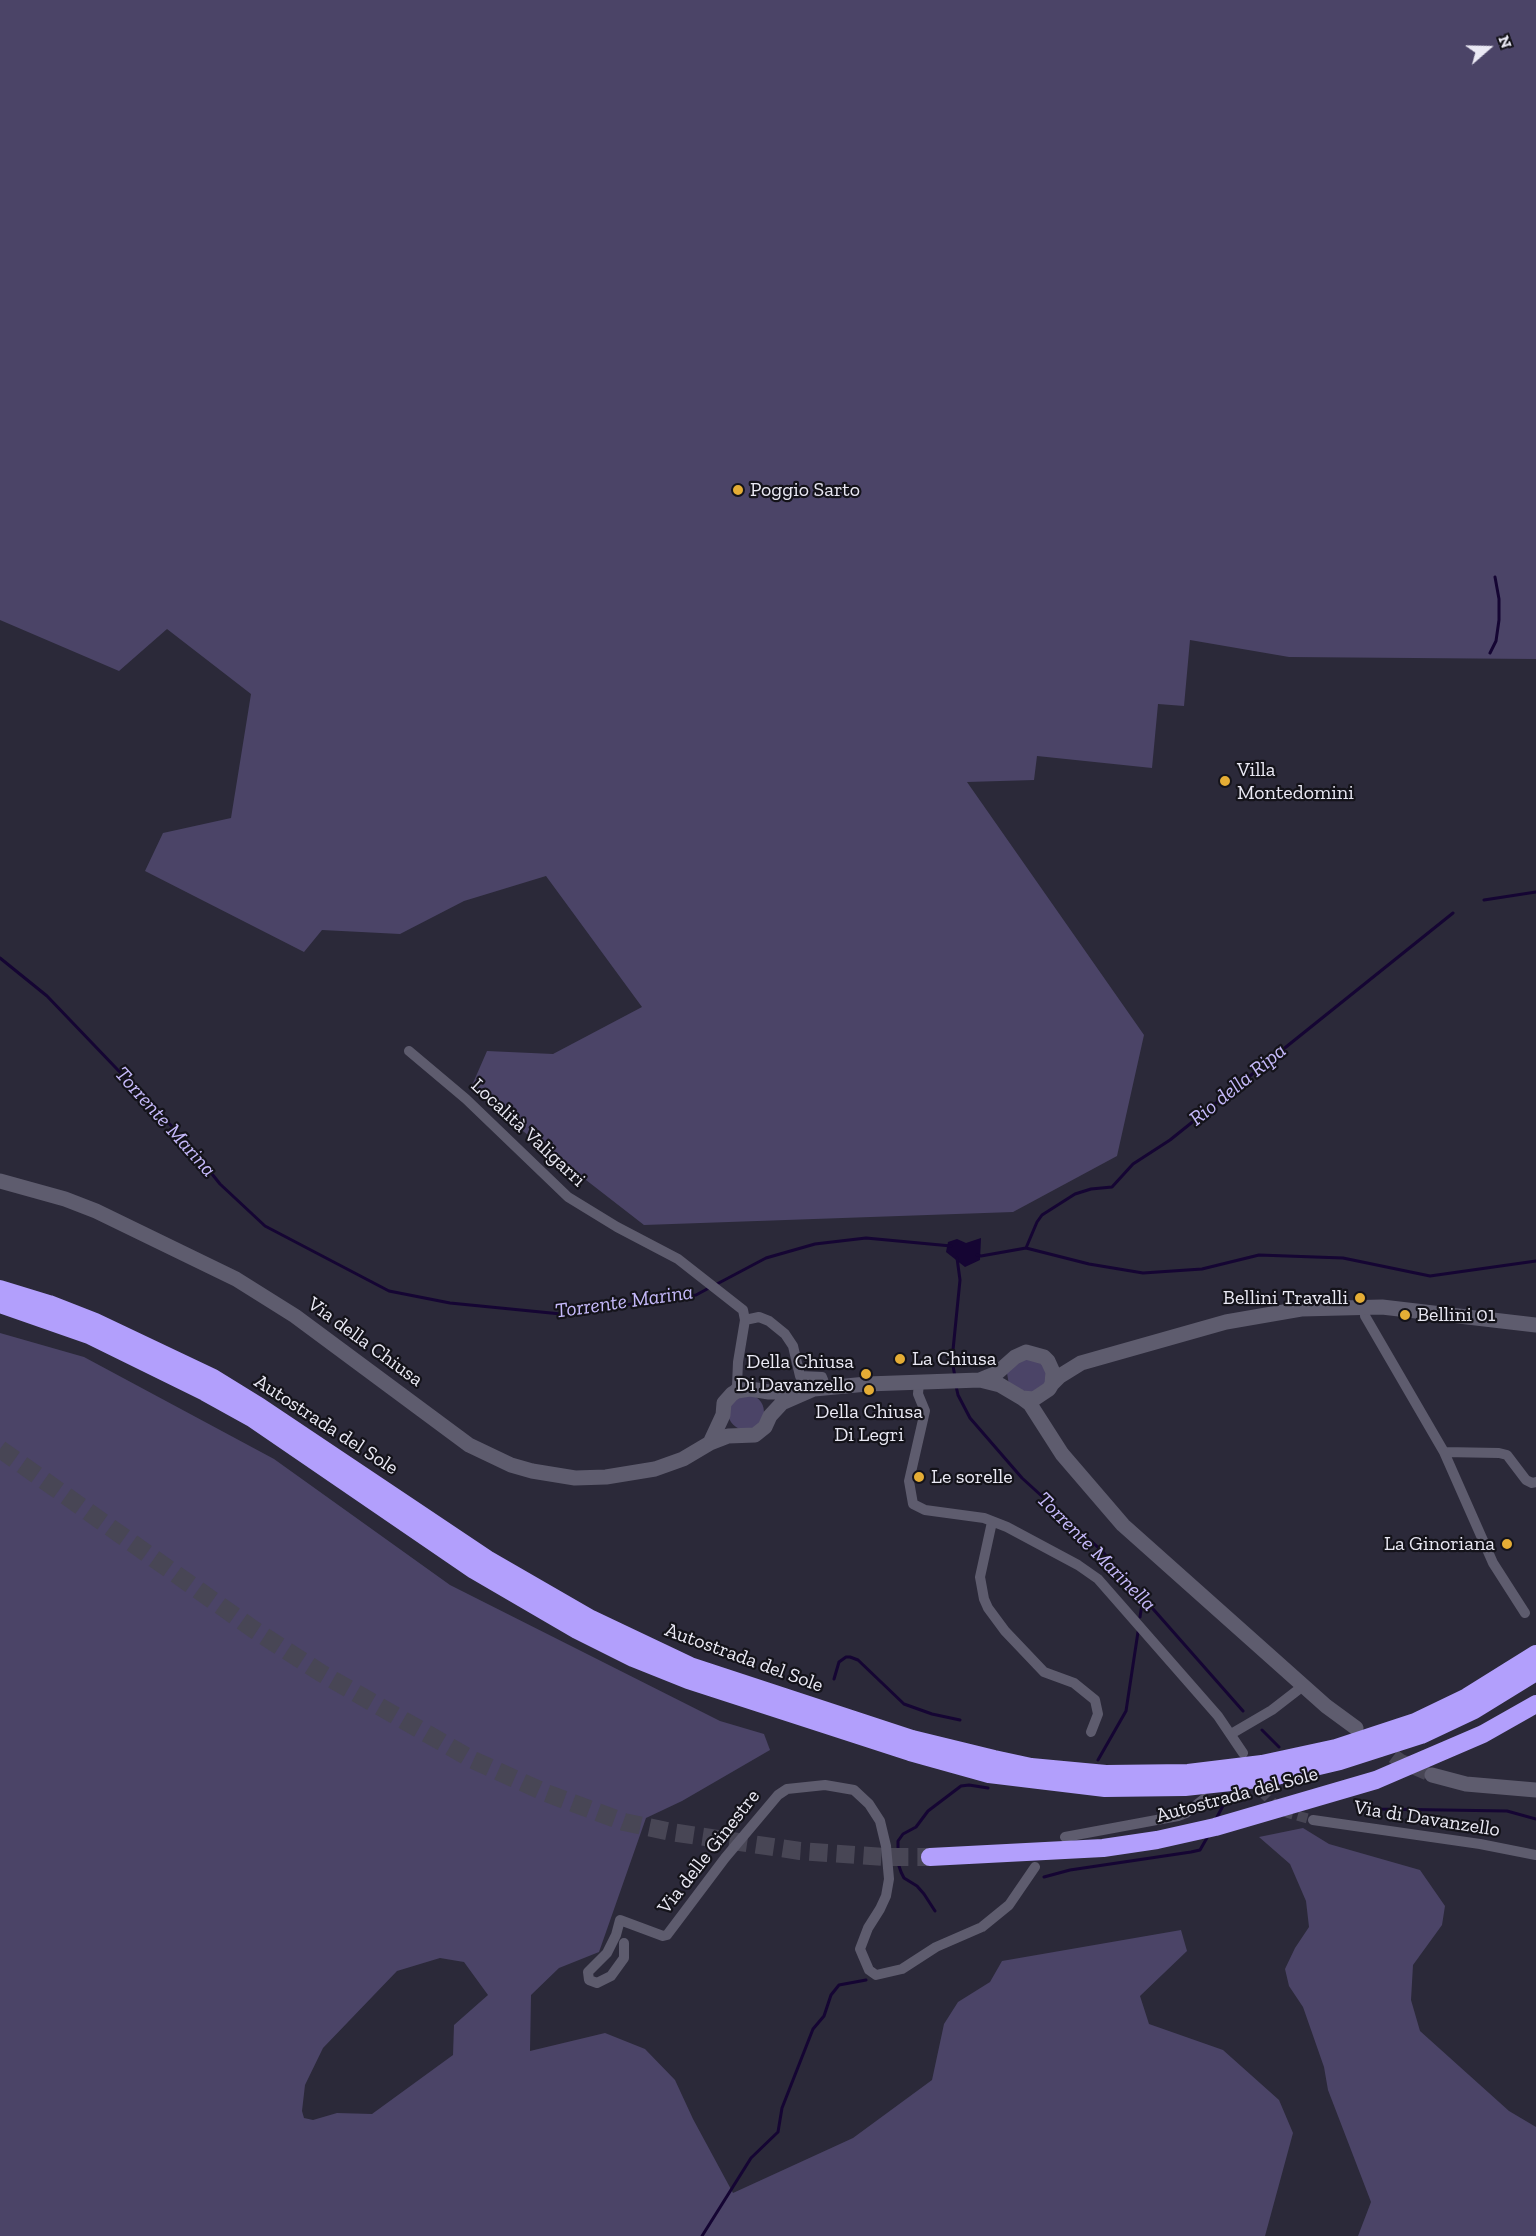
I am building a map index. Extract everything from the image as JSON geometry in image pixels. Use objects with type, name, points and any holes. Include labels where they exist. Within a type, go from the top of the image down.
[{"type":"highway","name":"Autostrada del Sole","points":[[0,1289],[49,1304],[92,1329]]},
{"type":"highway","name":"Autostrada del Sole","points":[[0,1304],[92,1329],[213,1378],[487,1559],[591,1619],[680,1661],[800,1703],[1030,1774],[1105,1788],[1185,1787],[1268,1778],[1340,1761],[1421,1735],[1474,1710],[1536,1672]]},
{"type":"highway","name":"Autostrada del Sole","points":[[1030,1774],[1188,1773],[1263,1764],[1336,1748],[1415,1722],[1467,1697],[1536,1654]]},
{"type":"highway","name":"Autostrada del Sole","points":[[930,1857],[990,1856],[1103,1848],[1157,1840],[1289,1807],[1376,1780],[1483,1734],[1536,1704]]},
{"type":"main road","name":"Via della Chiusa","points":[[0,1180],[65,1199],[96,1211],[236,1279],[295,1316],[469,1445],[511,1465],[564,1476],[606,1477],[655,1470],[683,1459],[710,1443],[737,1434],[755,1435],[765,1427],[770,1416],[782,1403],[802,1393],[826,1387],[976,1380],[1000,1385],[1017,1394],[1034,1399],[1049,1389]]},
{"type":"main road","points":[[1049,1389],[1081,1363],[1252,1316],[1301,1309],[1365,1306],[1403,1308],[1536,1325]]},
{"type":"main road","name":"Via della Chiusa","points":[[976,1380],[998,1373],[1026,1352],[1058,1361],[1081,1363]]},
{"type":"main road","points":[[1044,1357],[1052,1366],[1053,1372],[1044,1412],[1046,1430]]},
{"type":"main road","points":[[1011,1362],[1007,1379],[1017,1394],[1030,1404],[1062,1454],[1123,1525],[1303,1686],[1356,1728]]},
{"type":"main road","name":"Via della Chiusa","points":[[732,1394],[753,1390],[802,1393]]},
{"type":"main road","points":[[753,1390],[761,1394],[768,1404],[770,1416]]},
{"type":"main road","points":[[710,1443],[723,1416],[724,1403],[732,1394]]},
{"type":"main road","points":[[723,1416],[727,1427],[737,1434]]},
{"type":"main road","points":[[1432,1775],[1466,1784],[1536,1790]]},
{"type":"street","name":"Località Valigarri","points":[[409,1051],[466,1099],[568,1197],[691,1268],[738,1305],[743,1310],[745,1320]]},
{"type":"street","points":[[1365,1306],[1365,1316],[1444,1452],[1493,1563],[1526,1613]]},
{"type":"street","name":"Via della Chiusa","points":[[745,1320],[759,1317],[769,1321],[785,1334],[793,1346],[800,1376],[822,1377],[826,1387]]},
{"type":"street","points":[[732,1394],[737,1386],[738,1362],[745,1320]]},
{"type":"street","points":[[738,1374],[753,1390]]},
{"type":"street","points":[[919,1382],[918,1394],[925,1411],[909,1481],[913,1504],[925,1510],[967,1515],[992,1521],[1025,1536],[1078,1565],[1098,1579],[1211,1707],[1243,1753]]},
{"type":"street","points":[[1444,1452],[1507,1455],[1526,1480],[1536,1482]]},
{"type":"street","points":[[992,1521],[980,1577],[988,1608],[1005,1631],[1044,1672],[1074,1683],[1095,1700],[1098,1714],[1091,1732]]},
{"type":"street","points":[[1231,1734],[1272,1710],[1303,1686]]},
{"type":"street","name":"Via delle Ginestre","points":[[624,1943],[624,1958],[611,1976],[597,1983],[590,1980],[588,1972],[607,1953],[620,1920],[663,1936],[667,1935],[712,1873],[784,1790],[825,1785],[854,1790],[869,1804],[880,1821],[886,1846],[889,1879],[886,1896],[868,1928],[860,1949],[869,1970],[876,1975],[902,1969],[936,1947],[982,1927],[1009,1905],[1035,1867]]},
{"type":"street","points":[[1065,1837],[1178,1816],[1186,1813],[1204,1799]]},
{"type":"street","name":"Via di Davanzello","points":[[1313,1820],[1480,1844],[1536,1855]]},
{"type":"shaded area","points":[[0,0],[1536,0],[1536,659],[1289,657],[1190,640],[1184,706],[1158,704],[1152,768],[1037,756],[1034,780],[967,782],[1144,1035],[1117,1156],[1013,1212],[644,1225],[470,1090],[487,1051],[553,1054],[642,1007],[546,876],[464,901],[400,934],[322,930],[304,952],[145,871],[163,833],[231,818],[251,694],[167,629],[119,671],[0,620]]},
{"type":"shaded area","points":[[981,1238],[980,1260],[965,1267],[946,1252],[948,1242],[957,1239],[966,1243]]},
{"type":"shaded area","points":[[0,1333],[84,1357],[274,1459],[450,1585],[720,1721],[764,1734],[770,1750],[682,1801],[646,1818],[599,1952],[559,1968],[531,1995],[530,2051],[605,2033],[645,2049],[675,2080],[733,2193],[853,2138],[932,2080],[944,2024],[958,2002],[990,1982],[1002,1961],[1181,1930],[1187,1951],[1140,1996],[1149,2024],[1223,2050],[1279,2100],[1293,2133],[1265,2236],[0,2236]],"holes":[[[440,1958],[464,1962],[488,1995],[454,2025],[453,2055],[372,2114],[337,2113],[313,2120],[304,2118],[302,2111],[305,2085],[323,2048],[397,1971]]]},
{"type":"shaded area","points":[[1021,1354],[1051,1366],[1040,1397],[1009,1385],[1007,1373]]},
{"type":"shaded area","points":[[746,1394],[759,1399],[764,1412],[759,1425],[746,1430],[733,1425],[728,1412],[733,1399]]},
{"type":"shaded area","points":[[1303,1828],[1329,1844],[1420,1870],[1445,1906],[1442,1925],[1413,1965],[1411,2000],[1420,2031],[1509,2111],[1536,2127],[1536,2236],[1358,2236],[1371,2202],[1328,2090],[1324,2067],[1303,2007],[1289,1986],[1285,1969],[1309,1927],[1306,1901],[1290,1864],[1259,1837]]},
{"type":"waterway","points":[[1490,653],[1496,641],[1499,620],[1499,599],[1495,577]]},
{"type":"waterway","name":"Rio della Ripa","points":[[1484,900],[1536,892]]},
{"type":"waterway","name":"Rio della Ripa","points":[[1026,1248],[1042,1215],[1075,1194],[1091,1189],[1112,1187],[1133,1164],[1170,1140],[1453,913]]},
{"type":"waterway","name":"Torrente Marina","points":[[0,958],[47,996],[184,1139],[220,1184],[265,1226],[389,1291],[450,1303],[561,1314],[696,1295],[709,1288]]},
{"type":"waterway","name":"Torrente Marina","points":[[715,1285],[766,1258],[815,1244],[866,1238],[951,1246]]},
{"type":"waterway","name":"Torrente Marina","points":[[977,1255],[1026,1248],[1089,1264],[1143,1273],[1202,1269],[1259,1255],[1343,1258],[1430,1276],[1536,1261]]},
{"type":"waterway","name":"Torrente Marinella","points":[[955,1377],[952,1360],[960,1280],[957,1258]]},
{"type":"waterway","name":"Torrente Marinella","points":[[956,1386],[970,1418],[1022,1478],[1102,1551],[1243,1711]]},
{"type":"waterway","points":[[1140,1617],[1143,1598]]},
{"type":"waterway","points":[[1098,1760],[1126,1711],[1138,1632]]},
{"type":"waterway","points":[[834,1679],[839,1662],[850,1657],[858,1660],[904,1704],[932,1714],[960,1720]]},
{"type":"waterway","name":"Torrente Marinella","points":[[1262,1730],[1279,1747]]},
{"type":"waterway","points":[[935,1911],[917,1886],[904,1878],[898,1863],[898,1841],[903,1834],[916,1827],[928,1811],[961,1786],[988,1788]]},
{"type":"waterway","points":[[1216,1819],[1225,1802]]},
{"type":"waterway","name":"Torrente Marinella","points":[[1362,1805],[1380,1809],[1507,1811],[1536,1819]]},
{"type":"waterway","points":[[1044,1877],[1070,1870],[1200,1850],[1208,1836]]},
{"type":"waterway","points":[[702,2236],[751,2158],[778,2132],[782,2108],[813,2029],[824,2016],[831,1995],[839,1985],[866,1980]]},
{"type":"tunnel","points":[[0,1449],[253,1629],[321,1673],[473,1760],[546,1793],[624,1822],[671,1832],[800,1851],[884,1857],[930,1857]]},
{"type":"tunnel","points":[[1375,1742],[1400,1761],[1432,1775]]},
{"type":"tunnel","points":[[1255,1777],[1264,1794],[1274,1804],[1288,1813],[1313,1820]]},
{"type":"place","name":"Poggio Sarto","points":[[738,490]]},
{"type":"place","name":"Villa Montedomini","points":[[1225,781]]},
{"type":"place","name":"Bellini Travalli","points":[[1360,1298]]},
{"type":"place","name":"Bellini 01","points":[[1405,1315]]},
{"type":"place","name":"La Chiusa","points":[[900,1359]]},
{"type":"place","name":"Della Chiusa Di Davanzello","points":[[866,1374]]},
{"type":"place","name":"Della Chiusa Di Legri","points":[[869,1390]]},
{"type":"place","name":"Le sorelle","points":[[919,1477]]},
{"type":"place","name":"La Ginoriana","points":[[1507,1544]]}]
